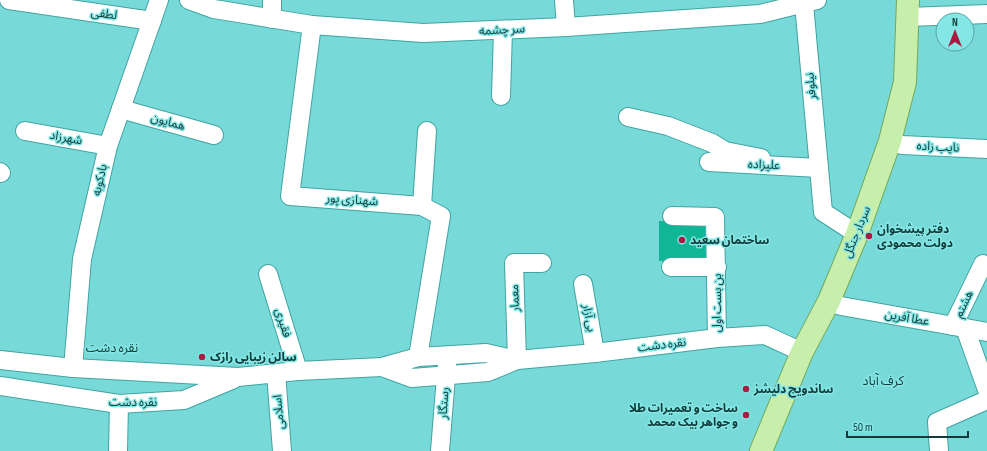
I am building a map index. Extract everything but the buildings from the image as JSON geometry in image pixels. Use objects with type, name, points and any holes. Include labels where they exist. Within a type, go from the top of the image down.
[{"type":"main road","name":"سردار جنگل","points":[[761,451],[802,352],[829,301],[856,234],[890,141],[905,82],[908,9]]},
{"type":"street","name":"لطفی","points":[[9,0],[152,21]]},
{"type":"street","name":"بادکوبه","points":[[72,368],[82,259],[108,146],[159,0]]},
{"type":"street","name":"سر چشمه","points":[[189,0],[214,9],[312,25],[423,33],[566,27],[810,2]]},
{"type":"street","points":[[272,0],[272,18]]},
{"type":"street","points":[[564,0],[566,27]]},
{"type":"street","name":"نیلوفر","points":[[810,2],[819,168],[823,212],[856,234]]},
{"type":"street","points":[[908,9],[987,14]]},
{"type":"street","name":"شهنازی پور","points":[[312,25],[290,196],[422,206],[441,216],[418,357]]},
{"type":"street","points":[[501,96],[503,30]]},
{"type":"street","name":"همایون","points":[[121,109],[214,135]]},
{"type":"street","points":[[628,117],[668,126],[712,143],[725,151],[761,158],[764,165]]},
{"type":"street","name":"شهرزاد","points":[[25,131],[108,146]]},
{"type":"street","points":[[422,206],[427,131]]},
{"type":"street","name":"نایب زاده","points":[[890,141],[902,145],[987,149]]},
{"type":"street","name":"علیزاده","points":[[709,162],[819,168]]},
{"type":"street","name":"بن بست اول","points":[[672,216],[716,217],[717,338]]},
{"type":"street","name":"معمار","points":[[517,360],[514,263],[542,263]]},
{"type":"street","name":"هشتم","points":[[959,327],[983,264],[987,267]]},
{"type":"street","name":"بن بست اول","points":[[671,267],[717,267]]},
{"type":"street","name":"فقیری","points":[[268,274],[298,371]]},
{"type":"street","name":"بی آزار","points":[[583,284],[595,353]]},
{"type":"street","name":"عطا آفرین","points":[[829,301],[841,306],[987,332]]},
{"type":"street","points":[[959,327],[987,390]]},
{"type":"street","name":"نقره دشت","points":[[382,367],[412,378],[488,372],[517,360],[595,353],[717,338],[765,335],[802,352]]},
{"type":"street","name":"نقره دشت","points":[[0,360],[72,368],[238,377],[298,371],[382,367],[418,357],[486,353],[517,360]]},
{"type":"street","name":"رستگار","points":[[440,451],[447,356]]},
{"type":"street","name":"اسلامی","points":[[276,373],[282,451]]},
{"type":"street","name":"نقره دشت","points":[[0,386],[119,404],[184,400],[238,377]]},
{"type":"street","points":[[939,451],[937,422],[987,400]]},
{"type":"street","points":[[118,451],[119,404]]},
{"type":"place","name":"دفتر پیشخوان دولت محمودی","points":[[869,236]]},
{"type":"place","name":"ساختمان سعید","points":[[682,240]]},
{"type":"place","name":"سالن زیبایی رازک","points":[[202,357]]},
{"type":"place","name":"ساندویچ دلیشز","points":[[746,389]]},
{"type":"place","name":"ساخت و تعمیرات طلا و جواهر بیک محمد","points":[[746,415]]},
{"type":"district","name":"نقره دشت","points":[[112,348]]},
{"type":"district","name":"کرف آباد","points":[[883,381]]}]
